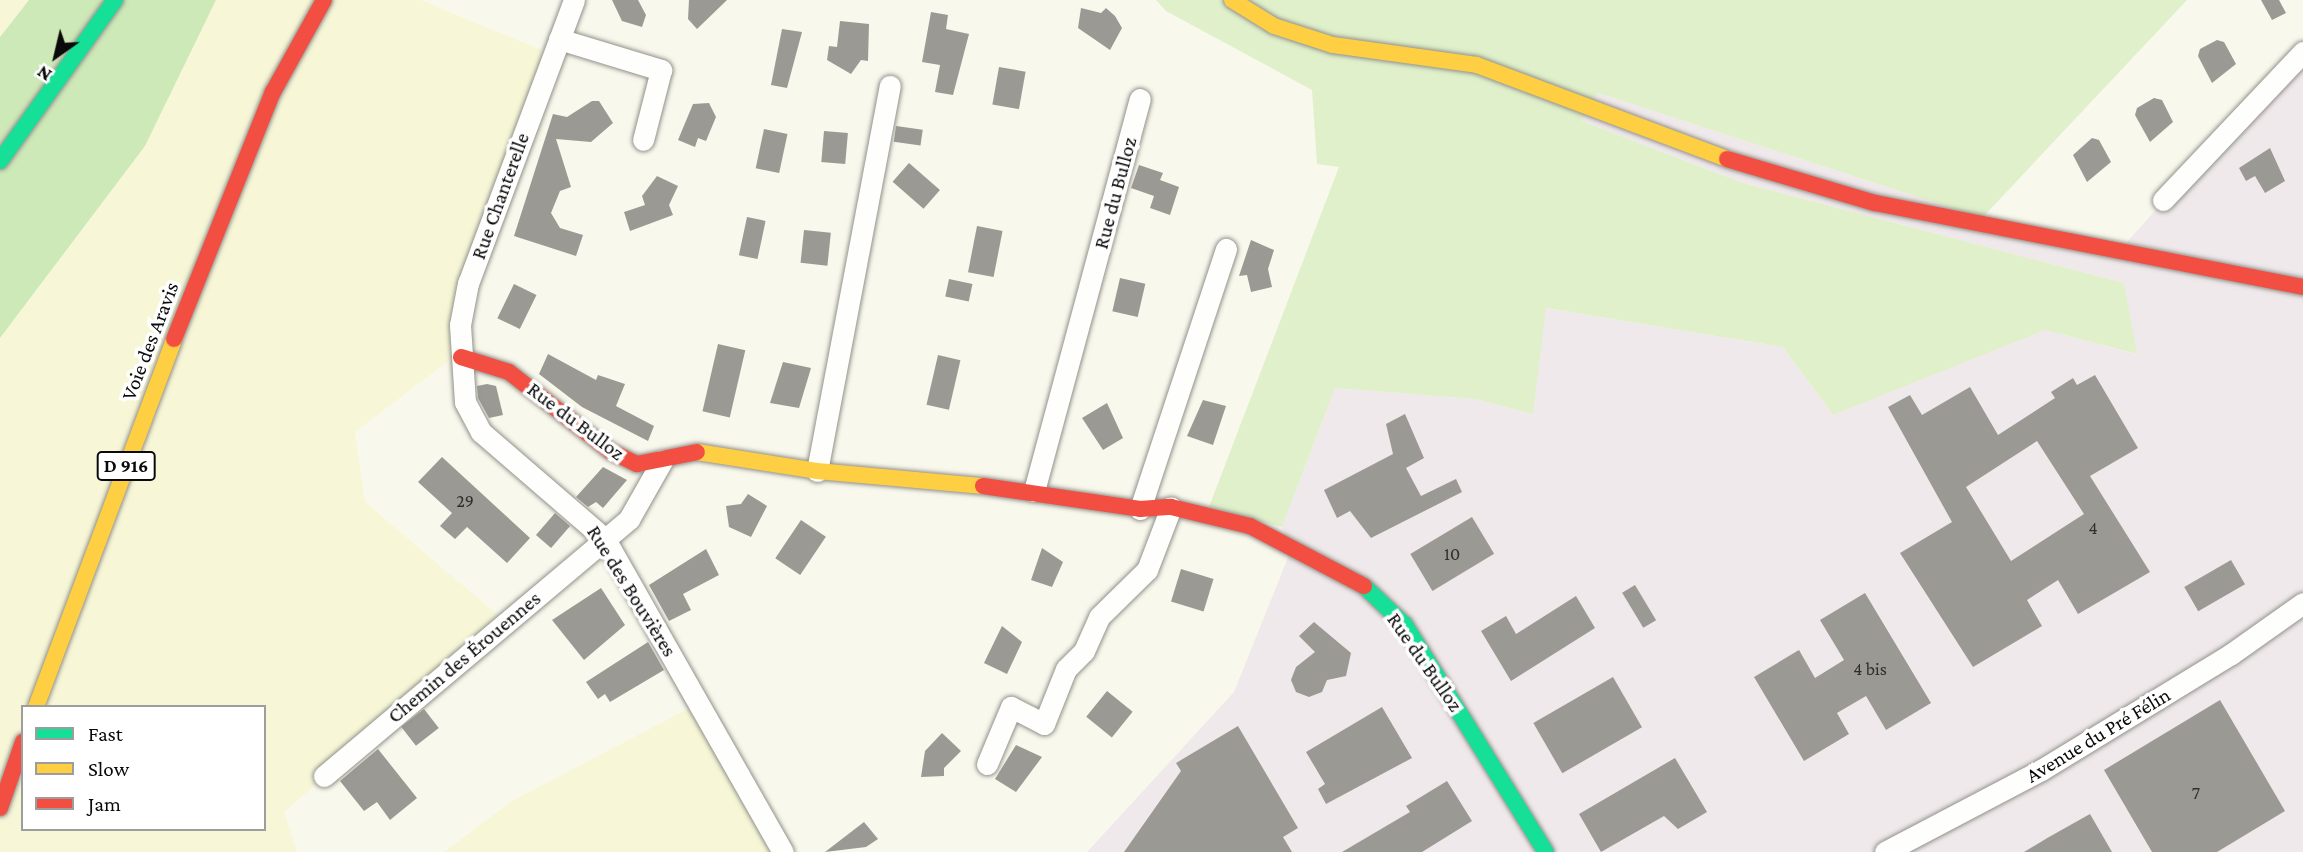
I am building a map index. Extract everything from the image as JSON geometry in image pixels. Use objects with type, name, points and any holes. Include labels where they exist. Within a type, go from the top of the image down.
[{"type":"main road","points":[[0,161],[115,0]]},
{"type":"main road","name":"Voie des Aravis","points":[[37,705],[224,204],[274,92],[324,0]]},
{"type":"main road","points":[[1232,0],[1274,26],[1333,45],[1477,65],[1669,141],[1875,203],[2303,287]]},
{"type":"main road","name":"Rue du Bulloz","points":[[461,357],[509,372],[610,451],[636,464],[662,461],[686,450],[817,471],[1034,491],[1140,509],[1171,508],[1250,526],[1370,589],[1405,625],[1546,852]]},
{"type":"main road","points":[[0,808],[21,748]]},
{"type":"street","name":"Rue Chanterelle","points":[[461,357],[468,284],[574,0]]},
{"type":"street","points":[[559,39],[661,70],[643,140]]},
{"type":"street","points":[[2163,200],[2303,52]]},
{"type":"street","points":[[817,471],[890,86]]},
{"type":"street","name":"Rue du Bulloz","points":[[1034,491],[1140,99]]},
{"type":"street","points":[[1140,509],[1226,248]]},
{"type":"street","name":"Rue des Bouvières","points":[[461,357],[465,402],[481,432],[604,539],[783,852]]},
{"type":"street","name":"Chemin des Érouennes","points":[[324,776],[629,519],[662,461]]},
{"type":"street","points":[[987,764],[1012,707],[1044,724],[1066,669],[1084,651],[1099,617],[1147,570],[1171,508]]},
{"type":"street","name":"Avenue du Pré Félin","points":[[1885,852],[2041,770],[2231,654],[2303,603]]},
{"type":"shaded area","points":[[2303,45],[2303,852],[1087,852],[1234,692],[1291,550],[1282,527],[1335,388],[1475,399],[1533,414],[1545,308],[1783,347],[1833,415],[2045,330],[2136,354],[2124,283],[1743,183],[1582,121],[1598,93],[1982,218],[2119,251]]},
{"type":"green space","points":[[0,0],[29,0],[0,37]]},
{"type":"green space","points":[[29,0],[216,0],[145,146],[0,338],[0,37]]},
{"type":"green space","points":[[216,0],[421,0],[548,53],[455,356],[355,432],[365,502],[506,622],[284,812],[297,852],[0,852],[0,338],[145,146]]},
{"type":"green space","points":[[1156,0],[2187,0],[1982,218],[1598,93],[1582,121],[1743,183],[2124,283],[2137,354],[2045,330],[1833,415],[1783,347],[1546,308],[1533,414],[1475,399],[1335,388],[1282,527],[1209,507],[1339,167],[1317,164],[1312,90],[1166,11]]},
{"type":"green space","points":[[699,703],[778,852],[444,852],[512,801]]},
{"type":"building","points":[[612,0],[638,0],[646,15],[642,27],[622,21]]},
{"type":"building","points":[[689,0],[727,0],[697,29],[688,19]]},
{"type":"building","points":[[2261,0],[2279,0],[2286,13],[2272,20]]},
{"type":"building","points":[[1081,8],[1101,13],[1106,8],[1115,16],[1122,28],[1110,50],[1078,28]]},
{"type":"building","points":[[931,12],[948,15],[946,29],[969,34],[953,95],[935,92],[940,65],[922,62]]},
{"type":"building","points":[[840,21],[869,24],[868,61],[861,60],[851,74],[827,60],[829,46],[837,47]]},
{"type":"building","points":[[782,29],[802,32],[787,88],[771,85]]},
{"type":"building","points":[[2217,40],[2224,42],[2236,64],[2212,83],[2198,56],[2200,49]]},
{"type":"building","points":[[999,67],[1026,72],[1019,109],[992,104]]},
{"type":"building","points":[[2154,98],[2162,100],[2173,122],[2150,142],[2135,115],[2137,108]]},
{"type":"building","points":[[592,101],[599,101],[613,123],[591,142],[556,139],[571,187],[560,191],[551,213],[560,228],[583,235],[576,256],[514,236],[553,114],[567,117]]},
{"type":"building","points":[[709,103],[716,117],[706,141],[698,138],[695,147],[678,140],[693,104]]},
{"type":"building","points":[[896,126],[923,130],[921,146],[894,142]]},
{"type":"building","points":[[764,129],[787,134],[779,173],[756,168]]},
{"type":"building","points":[[824,131],[848,133],[845,164],[821,162]]},
{"type":"building","points":[[2092,138],[2099,140],[2111,162],[2087,182],[2073,155]]},
{"type":"building","points":[[2270,148],[2285,181],[2265,193],[2255,176],[2246,181],[2239,168]]},
{"type":"building","points":[[909,163],[940,190],[924,209],[893,182]]},
{"type":"building","points":[[1139,165],[1163,173],[1160,180],[1179,187],[1170,215],[1150,208],[1154,196],[1131,188]]},
{"type":"building","points":[[657,176],[678,186],[669,205],[673,215],[630,231],[624,212],[645,205],[642,196]]},
{"type":"building","points":[[747,217],[766,221],[757,259],[739,255]]},
{"type":"building","points":[[977,226],[1003,231],[994,277],[968,272]]},
{"type":"building","points":[[804,230],[831,233],[827,266],[801,263]]},
{"type":"building","points":[[1251,240],[1274,250],[1268,269],[1272,287],[1251,292],[1247,275],[1239,276]]},
{"type":"building","points":[[1120,278],[1145,284],[1138,317],[1112,311]]},
{"type":"building","points":[[949,279],[972,284],[969,302],[945,297]]},
{"type":"building","points":[[514,284],[536,295],[520,329],[497,318]]},
{"type":"building","points":[[718,344],[745,350],[730,418],[702,411]]},
{"type":"building","points":[[548,354],[596,380],[598,375],[625,384],[616,406],[654,426],[648,441],[582,407],[539,374]]},
{"type":"building","points":[[938,355],[960,360],[949,410],[927,405]]},
{"type":"building","points":[[783,362],[811,368],[799,408],[770,403]]},
{"type":"building","points":[[2095,375],[2138,448],[2090,476],[2150,572],[2078,614],[2058,580],[2027,600],[2042,626],[1973,667],[1900,553],[1952,522],[1888,407],[1910,395],[1922,415],[1970,387],[1998,435],[2055,398],[2051,392],[2073,378],[2077,385]],"holes":[[[2037,441],[2084,514],[2011,561],[1966,487]]]},
{"type":"building","points":[[477,386],[496,386],[503,415],[489,418],[478,398]]},
{"type":"building","points":[[1203,400],[1226,406],[1213,445],[1187,436]]},
{"type":"building","points":[[1107,403],[1123,438],[1103,450],[1082,418]]},
{"type":"building","points":[[1405,414],[1424,458],[1406,468],[1421,496],[1456,479],[1462,492],[1371,538],[1350,511],[1337,518],[1324,490],[1393,454],[1386,424]]},
{"type":"building","points":[[442,457],[530,538],[507,563],[467,527],[455,539],[440,526],[452,513],[418,482]]},
{"type":"building","points":[[603,467],[627,480],[603,508],[596,502],[588,507],[576,497]]},
{"type":"building","points":[[748,494],[767,506],[751,537],[729,527],[726,506],[741,504]]},
{"type":"building","points":[[555,513],[570,526],[551,548],[536,535]]},
{"type":"building","points":[[1472,517],[1494,554],[1432,591],[1410,554]]},
{"type":"building","points":[[801,520],[826,537],[800,575],[775,558]]},
{"type":"building","points":[[1042,548],[1063,562],[1052,587],[1031,580]]},
{"type":"building","points":[[706,549],[719,575],[683,594],[691,610],[669,621],[649,585]]},
{"type":"building","points":[[2231,560],[2245,584],[2198,611],[2184,587]]},
{"type":"building","points":[[1181,569],[1214,579],[1204,611],[1171,602]]},
{"type":"building","points":[[1635,585],[1656,620],[1643,628],[1622,593]]},
{"type":"building","points":[[601,588],[625,625],[584,660],[552,620]]},
{"type":"building","points":[[1865,593],[1931,703],[1886,730],[1866,696],[1837,713],[1849,734],[1804,761],[1754,677],[1799,650],[1815,678],[1844,660],[1820,620]]},
{"type":"building","points":[[1576,596],[1595,628],[1511,681],[1481,631],[1506,616],[1516,634]]},
{"type":"building","points":[[1314,622],[1351,653],[1346,676],[1327,680],[1322,692],[1309,697],[1296,692],[1291,680],[1296,667],[1315,652],[1299,636]]},
{"type":"building","points":[[1002,626],[1022,642],[1007,674],[984,663]]},
{"type":"building","points":[[648,642],[664,670],[610,702],[605,694],[598,699],[586,682]]},
{"type":"building","points":[[1613,677],[1642,727],[1562,773],[1533,723]]},
{"type":"building","points":[[1107,691],[1133,712],[1112,737],[1086,717]]},
{"type":"building","points":[[2220,700],[2285,811],[2217,852],[2152,852],[2104,770]]},
{"type":"building","points":[[1382,707],[1412,758],[1326,804],[1318,789],[1325,784],[1306,752]]},
{"type":"building","points":[[424,709],[439,728],[416,746],[401,727]]},
{"type":"building","points":[[1238,726],[1298,828],[1283,837],[1292,852],[1124,852],[1181,771],[1176,763]]},
{"type":"building","points":[[942,733],[961,751],[944,768],[944,776],[921,777],[925,751]]},
{"type":"building","points":[[1016,745],[1042,757],[1016,792],[995,779]]},
{"type":"building","points":[[378,749],[417,798],[390,820],[377,802],[364,811],[340,781]]},
{"type":"building","points":[[1675,758],[1707,812],[1678,829],[1664,816],[1601,852],[1579,814]]},
{"type":"building","points":[[1447,781],[1472,821],[1422,852],[1342,852],[1410,812],[1406,806]]},
{"type":"building","points":[[2090,814],[2112,852],[2024,852],[2049,837]]},
{"type":"building","points":[[864,822],[878,839],[866,847],[825,852]]},
{"type":"traffic: fast","points":[[0,161],[115,0]]},
{"type":"traffic: fast","points":[[1364,586],[1405,625],[1546,852]]},
{"type":"traffic: slow","points":[[1232,0],[1274,26],[1333,45],[1477,65],[1727,159]]},
{"type":"traffic: slow","points":[[37,705],[174,339]]},
{"type":"traffic: slow","points":[[697,452],[817,471],[983,486]]},
{"type":"traffic: jam","points":[[174,339],[273,92],[324,0]]},
{"type":"traffic: jam","points":[[1727,159],[1875,203],[2303,287]]},
{"type":"traffic: jam","points":[[461,357],[509,372],[610,451],[637,464],[697,452]]},
{"type":"traffic: jam","points":[[983,486],[1140,509],[1171,507],[1250,526],[1364,586]]},
{"type":"traffic: jam","points":[[0,808],[21,748]]}]
